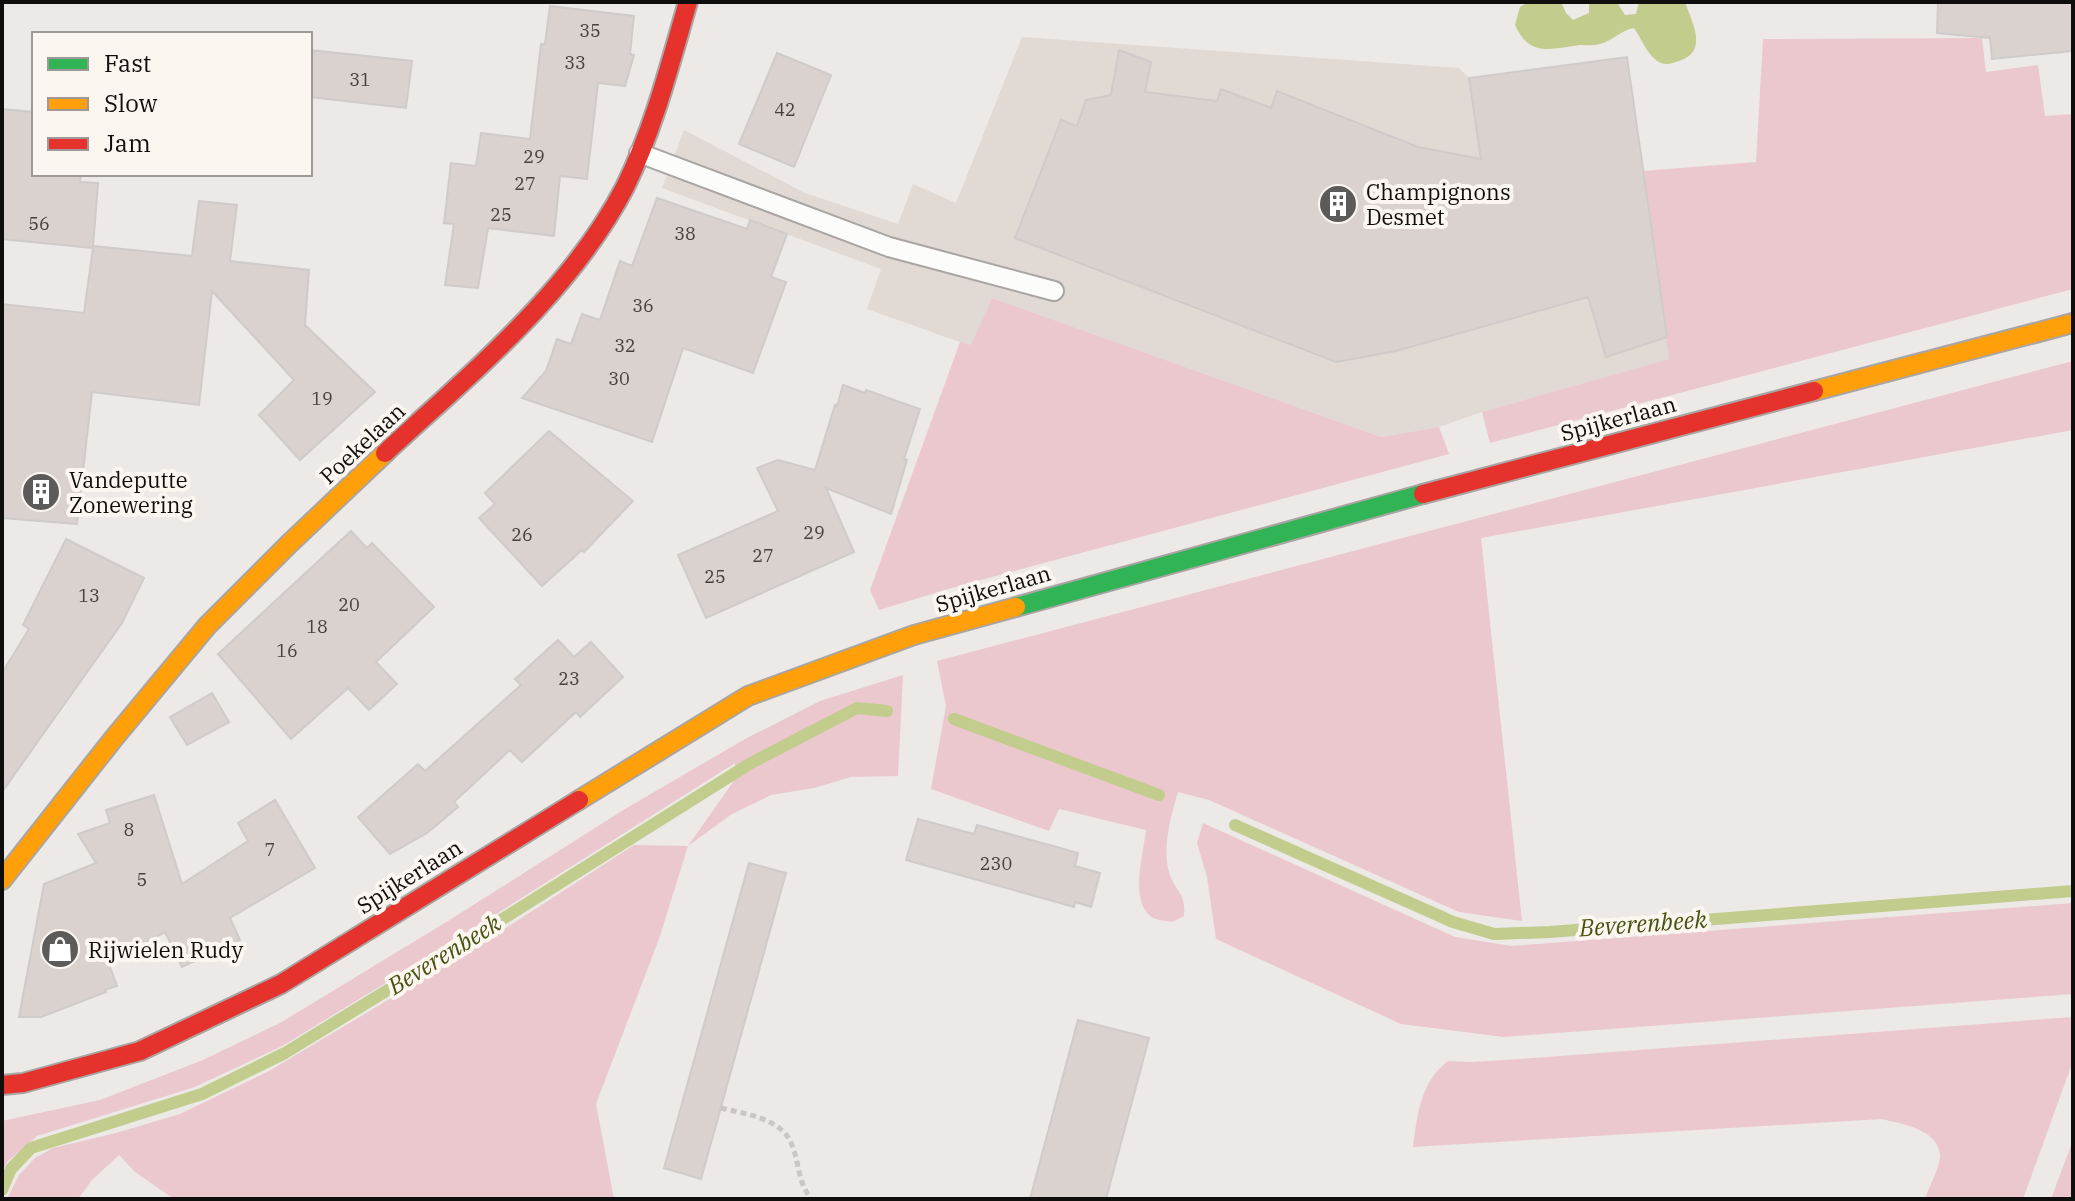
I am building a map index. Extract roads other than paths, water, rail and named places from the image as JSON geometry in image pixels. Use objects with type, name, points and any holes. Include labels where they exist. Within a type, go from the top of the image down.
[{"type":"street","name":"Poekelaan","points":[[2,880],[204,629],[287,546],[497,348],[554,289],[603,224],[623,189],[639,153],[688,2]]},
{"type":"street","name":"Spijkerlaan","points":[[2,1085],[23,1083],[140,1051],[281,984],[748,696],[914,635],[1445,488],[2073,323]]},
{"type":"lane","points":[[639,153],[889,247],[1054,291]]},
{"type":"waterway","name":"Beverenbeek","points":[[2,1190],[11,1169],[31,1148],[202,1094],[285,1053],[751,763],[857,708],[887,711]]},
{"type":"waterway","name":"Beverenbeek","points":[[954,719],[1159,795]]},
{"type":"waterway","name":"Beverenbeek","points":[[1235,825],[1453,922],[1494,934],[2073,891]]},
{"type":"place","name":"Champignons Desmet","points":[[1338,204]]},
{"type":"place","name":"Vandeputte Zonewering","points":[[41,492]]},
{"type":"place","name":"Rijwielen Rudy","points":[[60,949]]}]
